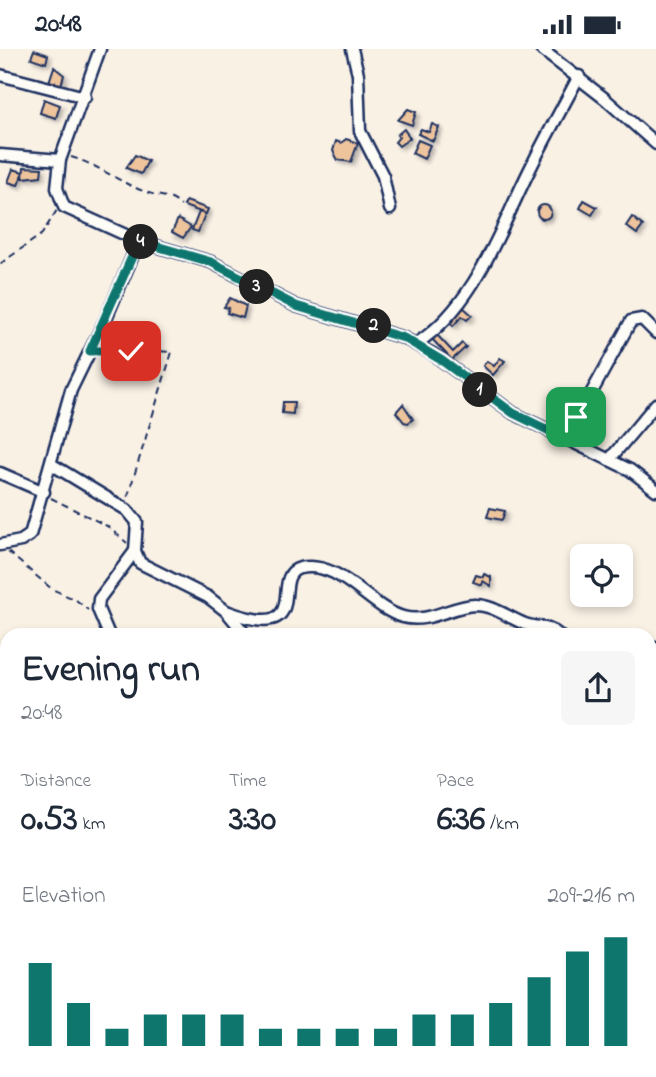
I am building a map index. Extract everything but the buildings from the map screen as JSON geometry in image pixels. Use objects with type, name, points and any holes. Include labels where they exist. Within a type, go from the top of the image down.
[{"type":"street","points":[[100,49],[85,97],[61,157],[57,188],[61,204],[80,216],[139,241],[211,262],[296,306],[373,326],[416,344],[513,413],[635,473],[656,490]]},
{"type":"street","points":[[352,49],[357,64],[360,131],[381,172],[390,209]]},
{"type":"street","points":[[541,49],[579,76],[656,144]]},
{"type":"street","points":[[0,75],[85,97]]},
{"type":"street","points":[[416,344],[442,323],[491,254],[530,168],[579,76]]},
{"type":"street","points":[[0,155],[61,157]]},
{"type":"street","points":[[0,545],[21,541],[30,535],[71,390],[139,241]]},
{"type":"street","points":[[566,439],[631,321],[642,319],[656,333]]},
{"type":"street","points":[[609,460],[656,404]]},
{"type":"street","points":[[51,464],[127,510],[137,522],[136,558],[146,567],[190,586],[226,611],[240,628]]},
{"type":"street","points":[[0,473],[44,492]]},
{"type":"street","points":[[106,628],[98,609],[104,590],[135,551]]},
{"type":"street","points":[[226,611],[259,621],[276,618],[285,610],[290,577],[294,572],[306,569],[338,575],[384,610],[402,617],[419,620],[478,605],[524,624],[545,628]]},
{"type":"path","points":[[61,157],[96,166],[148,193],[171,198],[181,206]]},
{"type":"path","points":[[0,264],[42,234],[61,204]]},
{"type":"path","points":[[90,351],[105,349],[123,354],[137,350],[172,352],[131,484],[127,510]]},
{"type":"path","points":[[44,492],[107,526],[135,551]]},
{"type":"path","points":[[0,545],[52,589],[76,600],[89,611],[98,609]]},
{"type":"route","points":[[131,351],[124,354],[105,349],[90,351],[139,241],[211,262],[296,306],[373,326],[404,338],[441,360],[498,404],[566,439],[576,417]]}]
